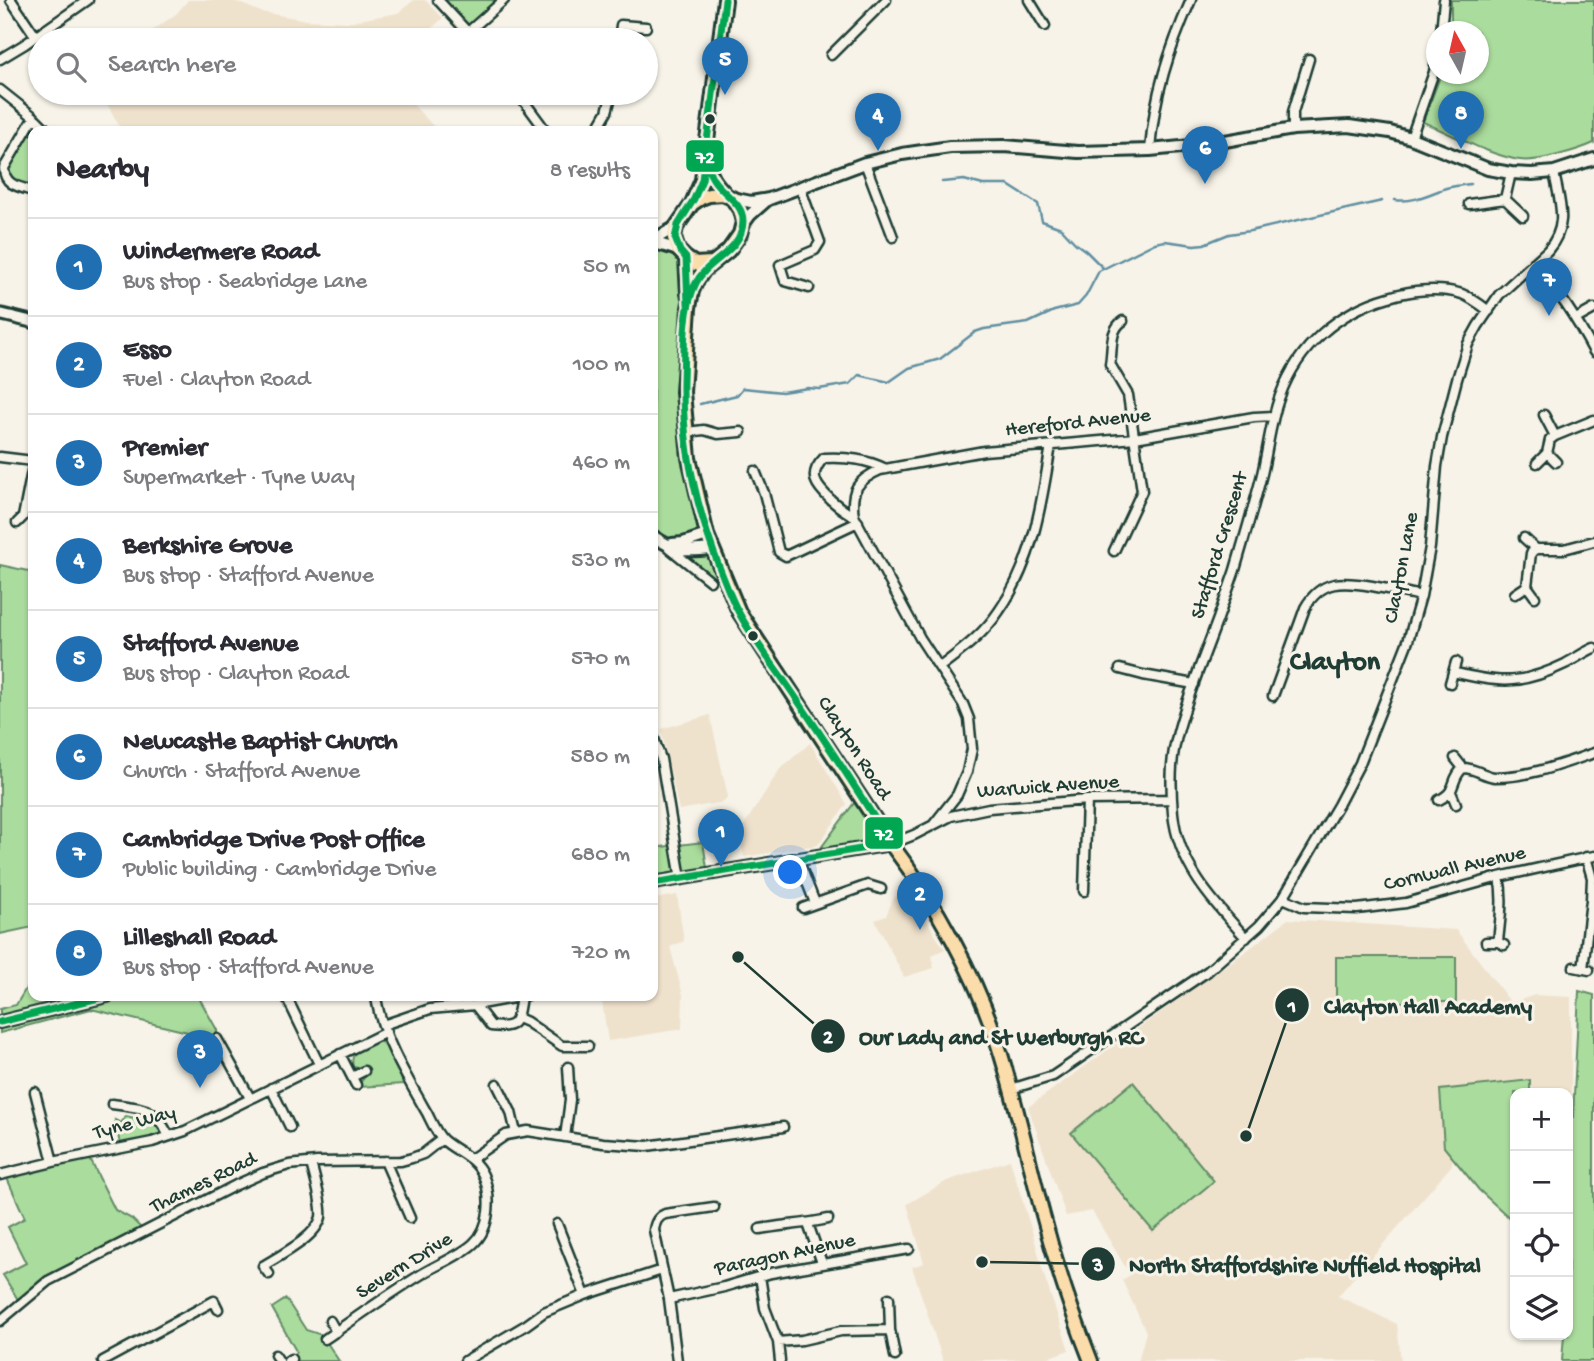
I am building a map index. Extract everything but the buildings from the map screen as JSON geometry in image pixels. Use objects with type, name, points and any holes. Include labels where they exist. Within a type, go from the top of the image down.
[{"type":"main road","points":[[706,154],[713,181],[740,210],[743,222],[736,242],[728,251],[712,263],[695,264],[682,254],[674,238],[676,226],[698,194],[702,180],[726,0]]},
{"type":"main road","points":[[692,204],[709,195],[723,194],[730,197]]},
{"type":"main road","name":"Clayton Road","points":[[682,254],[689,308]]},
{"type":"main road","name":"Clayton Road","points":[[712,263],[696,282],[689,308],[683,393],[689,458],[707,535],[739,612],[891,844],[919,880],[971,976],[998,1043],[1058,1268],[1091,1361]]},
{"type":"street","points":[[11,0],[30,28]]},
{"type":"street","points":[[49,28],[88,0]]},
{"type":"street","points":[[438,0],[464,28]]},
{"type":"street","points":[[472,28],[504,0]]},
{"type":"street","points":[[831,55],[886,0]]},
{"type":"street","points":[[1029,0],[1045,26]]},
{"type":"street","points":[[1150,150],[1160,85],[1175,36],[1191,0]]},
{"type":"street","points":[[1442,21],[1444,0]]},
{"type":"street","points":[[618,28],[617,24],[646,27]]},
{"type":"street","points":[[0,60],[28,42]]},
{"type":"street","points":[[1293,129],[1293,112],[1309,59]]},
{"type":"street","points":[[1411,138],[1430,84]]},
{"type":"street","points":[[0,90],[43,126]]},
{"type":"street","points":[[527,105],[542,126]]},
{"type":"street","points":[[599,126],[609,105]]},
{"type":"street","points":[[29,126],[34,117]]},
{"type":"street","points":[[730,197],[751,202],[769,199],[865,163],[950,147],[1004,146],[1079,152],[1150,150],[1202,145],[1293,129],[1349,125],[1411,138],[1488,169],[1511,173],[1554,172],[1594,159]]},
{"type":"street","points":[[28,127],[4,169],[4,176],[13,186],[28,190]]},
{"type":"street","points":[[865,163],[893,237]]},
{"type":"street","name":"Clayton Lane","points":[[1011,1089],[1053,1076],[1208,971],[1266,919],[1283,898],[1360,763],[1408,641],[1421,596],[1430,547],[1441,437],[1457,379],[1468,344],[1499,295],[1555,242],[1561,231],[1562,220],[1554,172]]},
{"type":"street","points":[[1505,200],[1511,173]]},
{"type":"street","points":[[800,187],[820,242],[815,250],[780,265],[785,281],[809,288]]},
{"type":"street","points":[[742,226],[750,215],[769,199]]},
{"type":"street","points":[[1469,204],[1505,200],[1523,216]]},
{"type":"street","points":[[658,239],[676,226]]},
{"type":"street","points":[[658,244],[682,254]]},
{"type":"street","points":[[1533,263],[1554,286],[1577,319],[1594,352]]},
{"type":"street","name":"Stafford Crescent","points":[[1246,938],[1209,898],[1195,878],[1177,833],[1171,774],[1180,722],[1234,572],[1280,396],[1288,377],[1307,347],[1329,326],[1364,305],[1397,294],[1432,291],[1461,294],[1489,311]]},
{"type":"street","points":[[1577,319],[1594,309]]},
{"type":"street","points":[[0,314],[28,321]]},
{"type":"street","points":[[1114,551],[1142,491],[1128,395],[1110,364],[1113,333],[1118,323],[1123,321]]},
{"type":"street","points":[[1544,415],[1555,436]]},
{"type":"street","name":"Hereford Avenue","points":[[934,824],[957,795],[967,772],[972,749],[969,719],[963,704],[920,638],[856,519],[852,505],[858,484],[867,475],[886,469],[984,451],[1135,438],[1254,417],[1274,416]]},
{"type":"street","points":[[1537,463],[1547,453],[1549,440],[1594,420]]},
{"type":"street","points":[[687,432],[741,432]]},
{"type":"street","points":[[940,667],[976,638],[999,611],[1011,591],[1023,567],[1034,531],[1051,445]]},
{"type":"street","points":[[1547,453],[1556,462]]},
{"type":"street","points":[[0,457],[28,462]]},
{"type":"street","name":"Hereford Avenue","points":[[856,519],[842,511],[816,484],[814,472],[818,465],[824,458],[843,457],[872,462],[886,469]]},
{"type":"street","points":[[755,471],[764,492],[779,552],[786,556],[856,519]]},
{"type":"street","points":[[17,523],[23,517],[28,490]]},
{"type":"street","points":[[665,544],[683,543],[707,535]]},
{"type":"street","points":[[1524,538],[1535,549],[1564,549],[1594,541]]},
{"type":"street","points":[[658,539],[710,581]]},
{"type":"street","points":[[665,544],[685,552],[712,549]]},
{"type":"street","points":[[1535,549],[1531,553],[1527,586],[1535,597]]},
{"type":"street","points":[[1273,696],[1305,608],[1320,589],[1346,582],[1421,596]]},
{"type":"street","points":[[1515,594],[1527,586]]},
{"type":"street","points":[[1453,672],[1500,682],[1523,680],[1545,673],[1594,648]]},
{"type":"street","points":[[1450,683],[1456,662]]},
{"type":"street","points":[[1120,669],[1143,676],[1194,684]]},
{"type":"street","points":[[1455,758],[1463,768],[1490,777],[1512,776],[1545,769],[1594,753]]},
{"type":"street","points":[[658,765],[681,879]]},
{"type":"street","points":[[1439,800],[1451,792],[1457,774],[1463,768]]},
{"type":"street","points":[[1451,792],[1456,804]]},
{"type":"street","points":[[957,795],[968,811]]},
{"type":"street","name":"Warwick Avenue","points":[[891,844],[951,816],[968,811],[1028,803],[1172,799]]},
{"type":"street","points":[[1084,891],[1087,800]]},
{"type":"street","points":[[658,882],[891,844]]},
{"type":"street","points":[[1582,969],[1591,900],[1590,856]]},
{"type":"street","name":"Cornwall Avenue","points":[[1283,898],[1304,907],[1357,909],[1406,903],[1499,877],[1590,856]]},
{"type":"street","points":[[799,859],[815,903]]},
{"type":"street","points":[[1486,942],[1501,943],[1502,890],[1499,877]]},
{"type":"street","points":[[803,908],[869,885],[881,889]]},
{"type":"street","points":[[0,1022],[86,1001]]},
{"type":"street","points":[[288,1001],[318,1064]]},
{"type":"street","name":"Severn Drive","points":[[325,1339],[423,1273],[472,1245],[480,1236],[489,1210],[488,1192],[482,1173],[471,1159],[442,1139],[409,1082],[385,1029],[377,1001]]},
{"type":"street","name":"Tyne Way","points":[[0,1175],[169,1136],[430,1009],[496,1001]]},
{"type":"street","points":[[475,1005],[491,1026],[504,1028],[517,1018],[522,1001]]},
{"type":"street","points":[[517,1018],[562,1046],[588,1046]]},
{"type":"street","points":[[217,1039],[250,1098]]},
{"type":"street","points":[[340,1054],[354,1081],[364,1071]]},
{"type":"street","points":[[565,1137],[570,1100],[568,1067]]},
{"type":"street","points":[[497,1084],[511,1112],[516,1133]]},
{"type":"street","points":[[271,1088],[290,1127]]},
{"type":"street","points":[[35,1092],[53,1162]]},
{"type":"street","points":[[112,1104],[147,1109],[156,1114],[169,1136]]},
{"type":"street","points":[[471,1159],[506,1135],[528,1131],[647,1146],[783,1127]]},
{"type":"street","name":"Thames Road","points":[[0,1321],[48,1281],[263,1173],[289,1165],[412,1158],[423,1154],[442,1139]]},
{"type":"street","points":[[385,1161],[410,1218]]},
{"type":"street","points":[[269,1274],[263,1266],[266,1259],[309,1236],[321,1217],[311,1163]]},
{"type":"street","points":[[677,1361],[655,1224],[659,1216],[714,1207]]},
{"type":"street","points":[[760,1229],[828,1219]]},
{"type":"street","points":[[557,1224],[585,1295]]},
{"type":"street","points":[[808,1224],[822,1263]]},
{"type":"street","name":"Paragon Avenue","points":[[669,1299],[822,1263],[909,1249]]},
{"type":"street","points":[[465,1361],[544,1312],[662,1269]]},
{"type":"street","points":[[760,1276],[765,1308],[778,1342],[780,1361]]},
{"type":"street","points":[[889,1298],[890,1330],[895,1356]]},
{"type":"street","points":[[103,1361],[214,1301],[218,1309]]},
{"type":"street","points":[[330,1321],[335,1332]]},
{"type":"street","points":[[778,1342],[802,1340],[841,1331],[890,1330]]},
{"type":"shaded area","points":[[188,0],[232,0],[261,12],[307,20],[347,22],[398,13],[414,0],[425,0],[443,18],[432,28],[156,28],[177,13]]},
{"type":"shaded area","points":[[108,105],[413,105],[433,126],[119,126]]},
{"type":"shaded area","points":[[710,715],[728,797],[724,802],[679,810],[661,729]]},
{"type":"shaded area","points":[[810,743],[847,804],[818,845],[744,857],[739,833],[780,769]]},
{"type":"shaded area","points":[[906,885],[945,949],[932,955],[934,968],[904,977],[875,920],[886,916],[892,901]]},
{"type":"shaded area","points":[[677,895],[684,941],[670,947],[683,995],[682,1029],[608,1041],[602,1001],[658,1001],[658,898]]},
{"type":"shaded area","points":[[1288,919],[1456,930],[1511,1003],[1535,995],[1571,997],[1571,1088],[1510,1088],[1510,1094],[1456,1104],[1452,1165],[1338,1296],[1397,1324],[1401,1361],[1138,1361],[1146,1332],[1122,1280],[1130,1275],[1092,1211],[1066,1216],[1028,1107]]},
{"type":"shaded area","points":[[1010,1160],[1069,1350],[1044,1359],[943,1361],[912,1267],[924,1263],[907,1204],[947,1181]]},
{"type":"green space","points":[[438,0],[504,0],[472,28],[464,28]]},
{"type":"green space","points":[[1451,0],[1594,0],[1594,143],[1546,158],[1520,160],[1484,149],[1423,122],[1437,84],[1489,84],[1489,21],[1451,21]]},
{"type":"green space","points":[[28,133],[28,185],[12,179],[8,168]]},
{"type":"green space","points":[[658,245],[686,258],[689,458],[723,575],[710,581],[658,540]]},
{"type":"green space","points":[[0,565],[28,571],[28,928],[0,934]]},
{"type":"green space","points":[[860,795],[891,844],[815,856]]},
{"type":"green space","points":[[703,842],[707,868],[711,873],[658,882],[658,847]]},
{"type":"green space","points":[[1336,957],[1456,957],[1456,1002],[1336,1002]]},
{"type":"green space","points":[[28,985],[28,1001],[201,1001],[217,1030],[217,1039],[91,1009],[0,1033],[0,1009],[16,1005]]},
{"type":"green space","points":[[1579,991],[1594,995],[1594,1361],[1562,1361],[1564,1340],[1573,1340],[1573,1117]]},
{"type":"green space","points":[[378,1041],[392,1053],[403,1084],[360,1087],[368,1069],[353,1067],[353,1056],[359,1049]]},
{"type":"green space","points":[[1530,1080],[1530,1088],[1510,1088],[1510,1218],[1479,1190],[1444,1147],[1440,1090]]},
{"type":"green space","points":[[1133,1082],[1214,1181],[1153,1231],[1071,1133]]},
{"type":"green space","points":[[156,1114],[169,1136],[121,1149],[115,1120],[121,1123],[126,1116],[149,1121]]},
{"type":"green space","points":[[88,1155],[115,1210],[132,1219],[145,1232],[48,1281],[20,1303],[3,1275],[26,1263],[8,1227],[25,1218],[5,1174]]},
{"type":"green space","points":[[286,1299],[306,1330],[322,1335],[339,1361],[297,1361],[293,1356],[296,1351],[272,1308]]},
{"type":"waterway","points":[[942,182],[964,180],[983,185],[1008,185],[1038,204],[1042,221],[1061,228],[1103,268]]},
{"type":"waterway","points":[[1395,200],[1415,199],[1446,188],[1470,184]]},
{"type":"waterway","points":[[700,404],[737,395],[743,388],[782,392],[819,389],[850,384],[859,375],[889,382],[909,368],[940,359],[975,332],[1028,323],[1054,311],[1078,305],[1099,271],[1155,243],[1165,241],[1204,244],[1229,234],[1382,201]]},
{"type":"transit line","name":"72","points":[[688,304],[686,258],[675,238],[678,225],[702,180],[725,0]]},
{"type":"transit line","name":"72","points":[[658,882],[891,844],[739,613],[712,547],[698,501],[688,454],[683,406],[686,318],[696,283],[701,275],[731,248],[737,240],[743,221],[740,209],[711,176],[706,154]]},
{"type":"transit line","name":"72","points":[[0,1022],[86,1001]]},
{"type":"place","name":"Stafford Avenue","points":[[725,95]]},
{"type":"place","name":"Lilleshall Road","points":[[1461,149]]},
{"type":"place","name":"Berkshire Grove","points":[[878,151]]},
{"type":"place","name":"Newcastle Baptist Church","points":[[1205,184]]},
{"type":"place","name":"Cambridge Drive Post Office","points":[[1549,316]]},
{"type":"place","name":"Windermere Road","points":[[721,867]]},
{"type":"place","name":"Esso","points":[[920,930]]},
{"type":"place","name":"Our Lady and St Werburgh RC","points":[[738,957]]},
{"type":"place","name":"Premier","points":[[200,1088]]},
{"type":"place","name":"Clayton Hall Academy","points":[[1246,1136]]},
{"type":"place","name":"North Staffordshire Nuffield Hospital","points":[[982,1262]]},
{"type":"district","name":"Clayton","points":[[1335,663]]}]
